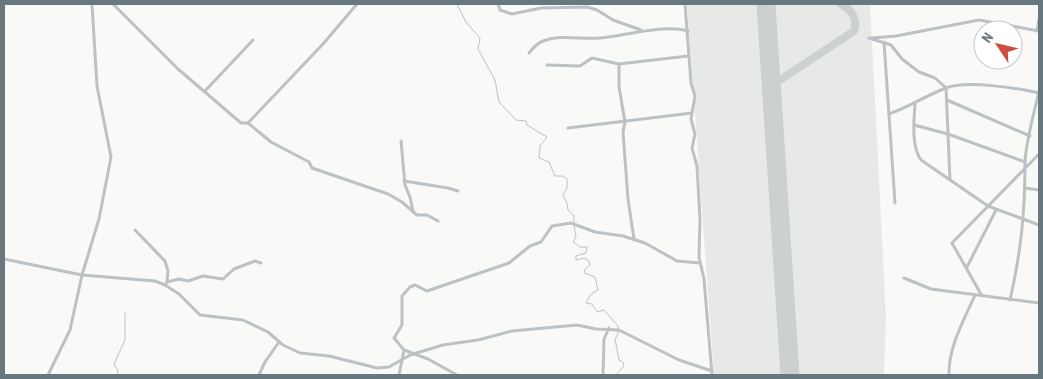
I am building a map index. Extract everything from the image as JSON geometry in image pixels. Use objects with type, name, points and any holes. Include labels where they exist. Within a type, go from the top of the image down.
[{"type":"street","points":[[48,375],[70,330],[82,275],[99,219],[111,157],[97,86],[92,4]]},
{"type":"street","points":[[113,4],[166,58],[241,123],[248,123],[271,142],[309,162],[312,168],[388,194],[414,212],[438,221]]},
{"type":"street","points":[[248,123],[324,44],[357,4]]},
{"type":"street","points":[[498,4],[500,10],[512,14],[556,6],[578,6],[597,10],[613,20],[641,30]]},
{"type":"street","points":[[166,283],[200,315],[243,320],[268,332],[280,342],[307,356],[319,354],[377,368],[388,367],[412,354],[443,345],[478,340],[512,331],[577,325],[596,329],[618,329],[679,360],[712,373],[704,279],[700,262],[699,194],[697,166],[692,148],[695,134],[692,114],[695,96],[691,83],[688,56],[685,4]]},
{"type":"street","points":[[950,180],[946,88],[935,78],[919,72],[902,59],[891,46],[868,38],[896,36],[979,20],[1038,31],[1039,19]]},
{"type":"street","points":[[528,53],[542,41],[553,38],[569,36],[598,39],[641,30],[674,29],[688,31]]},
{"type":"street","points":[[204,90],[253,40]]},
{"type":"street","points":[[884,42],[895,202]]},
{"type":"street","points":[[547,65],[580,66],[592,58],[619,64],[688,56]]},
{"type":"street","points":[[619,64],[619,87],[625,122],[623,132],[628,199],[634,239]]},
{"type":"street","points":[[889,114],[915,104],[946,88],[959,85],[1015,88],[1039,92],[1025,162],[1024,219],[1020,256],[1010,300]]},
{"type":"street","points":[[947,100],[1030,136]]},
{"type":"street","points":[[915,104],[914,125],[917,154],[922,160],[988,206],[1039,225]]},
{"type":"street","points":[[568,128],[692,114]]},
{"type":"street","points":[[914,125],[948,134],[1025,162]]},
{"type":"street","points":[[401,141],[404,181],[414,212]]},
{"type":"street","points":[[982,296],[952,243],[1039,155]]},
{"type":"street","points":[[404,181],[448,188],[458,192]]},
{"type":"street","points":[[1025,188],[1039,190]]},
{"type":"street","points":[[966,268],[996,210]]},
{"type":"street","points":[[457,375],[428,359],[404,350],[394,338],[402,325],[402,296],[410,287],[415,286],[427,291],[486,273],[509,263],[530,246],[541,242],[552,226],[574,225],[595,232],[604,232],[634,239],[677,261],[700,262]]},
{"type":"street","points":[[135,230],[165,261],[168,271],[166,283]]},
{"type":"street","points":[[4,259],[82,275],[166,283],[179,279],[188,281],[203,276],[222,279],[239,267],[256,261],[261,263]]},
{"type":"street","points":[[904,278],[931,289],[1039,303]]},
{"type":"street","points":[[949,375],[948,362],[960,327],[975,295]]},
{"type":"street","points":[[603,375],[604,338],[609,328]]},
{"type":"street","points":[[259,375],[265,362],[280,342]]},
{"type":"street","points":[[399,375],[404,350]]},
{"type":"shaded area","points":[[687,4],[870,4],[886,316],[884,375],[714,375]]},
{"type":"waterway","points":[[457,4],[466,22],[480,38],[478,49],[495,80],[499,102],[516,120],[526,121],[527,125],[547,137],[540,146],[539,158],[549,162],[555,176],[563,176],[567,179],[567,188],[563,195],[568,210],[574,216],[574,222]]},
{"type":"waterway","points":[[574,226],[576,237],[573,242],[580,247],[587,247],[586,253],[576,256],[576,260],[584,258],[589,261],[590,265],[585,269],[584,273],[595,277],[598,290],[590,295],[586,303],[592,304],[597,312],[604,310],[618,326],[618,334],[615,339],[619,360],[623,362],[624,366],[616,375]]},
{"type":"waterway","points":[[117,375],[118,371],[114,364],[125,340],[125,313]]},
{"type":"taxiway","points":[[771,86],[854,31],[855,19],[848,9],[841,4]]},
{"type":"runway","points":[[766,4],[790,375]]}]
